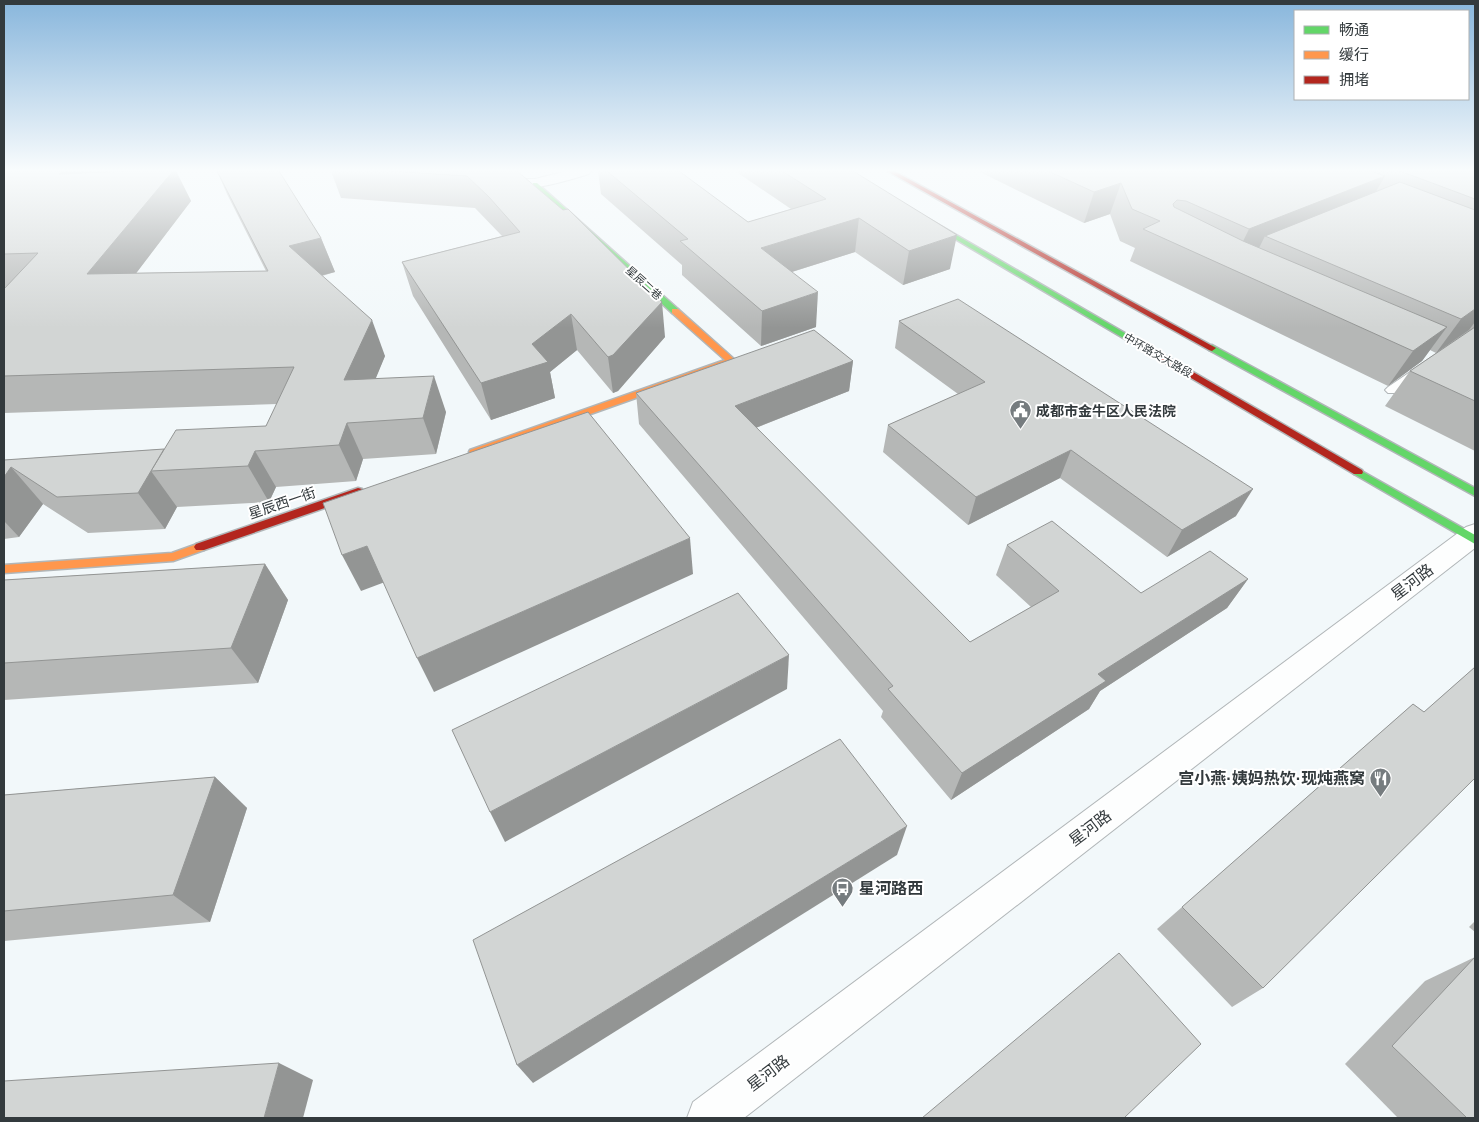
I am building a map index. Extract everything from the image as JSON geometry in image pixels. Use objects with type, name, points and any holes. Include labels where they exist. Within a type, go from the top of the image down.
[{"type":"main road","name":"星辰二巷","points":[[461,456],[731,361],[579,223]]},
{"type":"main road","name":"中环路交大路段","points":[[932,223],[1474,537]]},
{"type":"main road","points":[[987,223],[1475,492]]},
{"type":"main road","name":"星辰西一街","points":[[4,569],[172,557],[368,489]]},
{"type":"street","name":"星河路","points":[[709,1118],[1474,537]]},
{"type":"lane","points":[[1393,390],[1430,366]]},
{"type":"building","points":[[4,223],[129,223],[87,274],[268,271],[244,223],[312,223],[321,238],[289,246],[372,320],[344,380],[434,376],[423,418],[347,423],[339,445],[255,451],[248,466],[151,471],[176,430],[266,426],[294,367],[4,376],[4,289],[38,253],[4,254]]},
{"type":"building","points":[[512,223],[583,223],[662,302],[613,355],[608,357],[571,314],[532,344],[548,362],[481,383],[402,262],[520,232]]},
{"type":"building","points":[[669,223],[841,223],[761,248],[818,292],[762,311],[680,241],[688,239]]},
{"type":"building","points":[[867,223],[938,223],[957,235],[909,251]]},
{"type":"building","points":[[1155,223],[1207,223],[1243,241],[1447,327],[1413,351],[1143,229]]},
{"type":"building","points":[[1236,223],[1263,223],[1249,229]]},
{"type":"building","points":[[1297,223],[1475,223],[1475,309],[1461,319],[1265,236]]},
{"type":"building","name":"成都市金牛区人民法院","points":[[958,299],[1253,489],[1182,530],[1071,450],[976,497],[888,425],[985,382],[899,321]]},
{"type":"building","points":[[1475,327],[1475,401],[1410,371]]},
{"type":"building","points":[[814,330],[853,361],[735,406],[970,642],[1059,591],[1007,545],[1052,521],[1141,593],[1210,551],[1248,579],[1098,674],[1106,681],[962,773],[888,689],[893,686],[636,393]]},
{"type":"building","points":[[588,412],[690,538],[417,658],[367,546],[342,555],[323,503]]},
{"type":"building","points":[[164,449],[138,493],[57,497],[11,467],[4,477],[4,460]]},
{"type":"building","points":[[265,564],[231,648],[4,663],[4,580]]},
{"type":"building","points":[[738,593],[789,655],[490,812],[452,730]]},
{"type":"building","points":[[1475,667],[1475,778],[1263,988],[1182,907],[1413,704],[1424,712]]},
{"type":"building","points":[[840,739],[907,826],[517,1065],[473,940]]},
{"type":"building","points":[[215,777],[173,895],[4,911],[4,795]]},
{"type":"building","points":[[1119,953],[1201,1044],[1124,1118],[922,1118]]},
{"type":"building","points":[[1475,957],[1475,1118],[1467,1118],[1392,1046]]},
{"type":"building","points":[[279,1063],[264,1118],[4,1118],[4,1081]]},
{"type":"traffic: fast","points":[[578,223],[675,311]]},
{"type":"traffic: fast","points":[[932,223],[1150,350]]},
{"type":"traffic: fast","points":[[1212,348],[1475,492]]},
{"type":"traffic: fast","points":[[1358,472],[1475,540]]},
{"type":"traffic: slow","points":[[474,452],[731,361],[675,311]]},
{"type":"traffic: slow","points":[[4,569],[173,557],[200,547]]},
{"type":"traffic: jam","points":[[985,223],[1212,348]]},
{"type":"traffic: jam","points":[[1150,350],[1358,472]]},
{"type":"traffic: jam","points":[[200,547],[358,492]]},
{"type":"place","name":"成都市金牛区人民法院","points":[[1020,430]]},
{"type":"place","name":"宫小燕·姨妈热饮·现炖燕窝","points":[[1381,797]]},
{"type":"place","name":"星河路西","points":[[843,907]]}]
